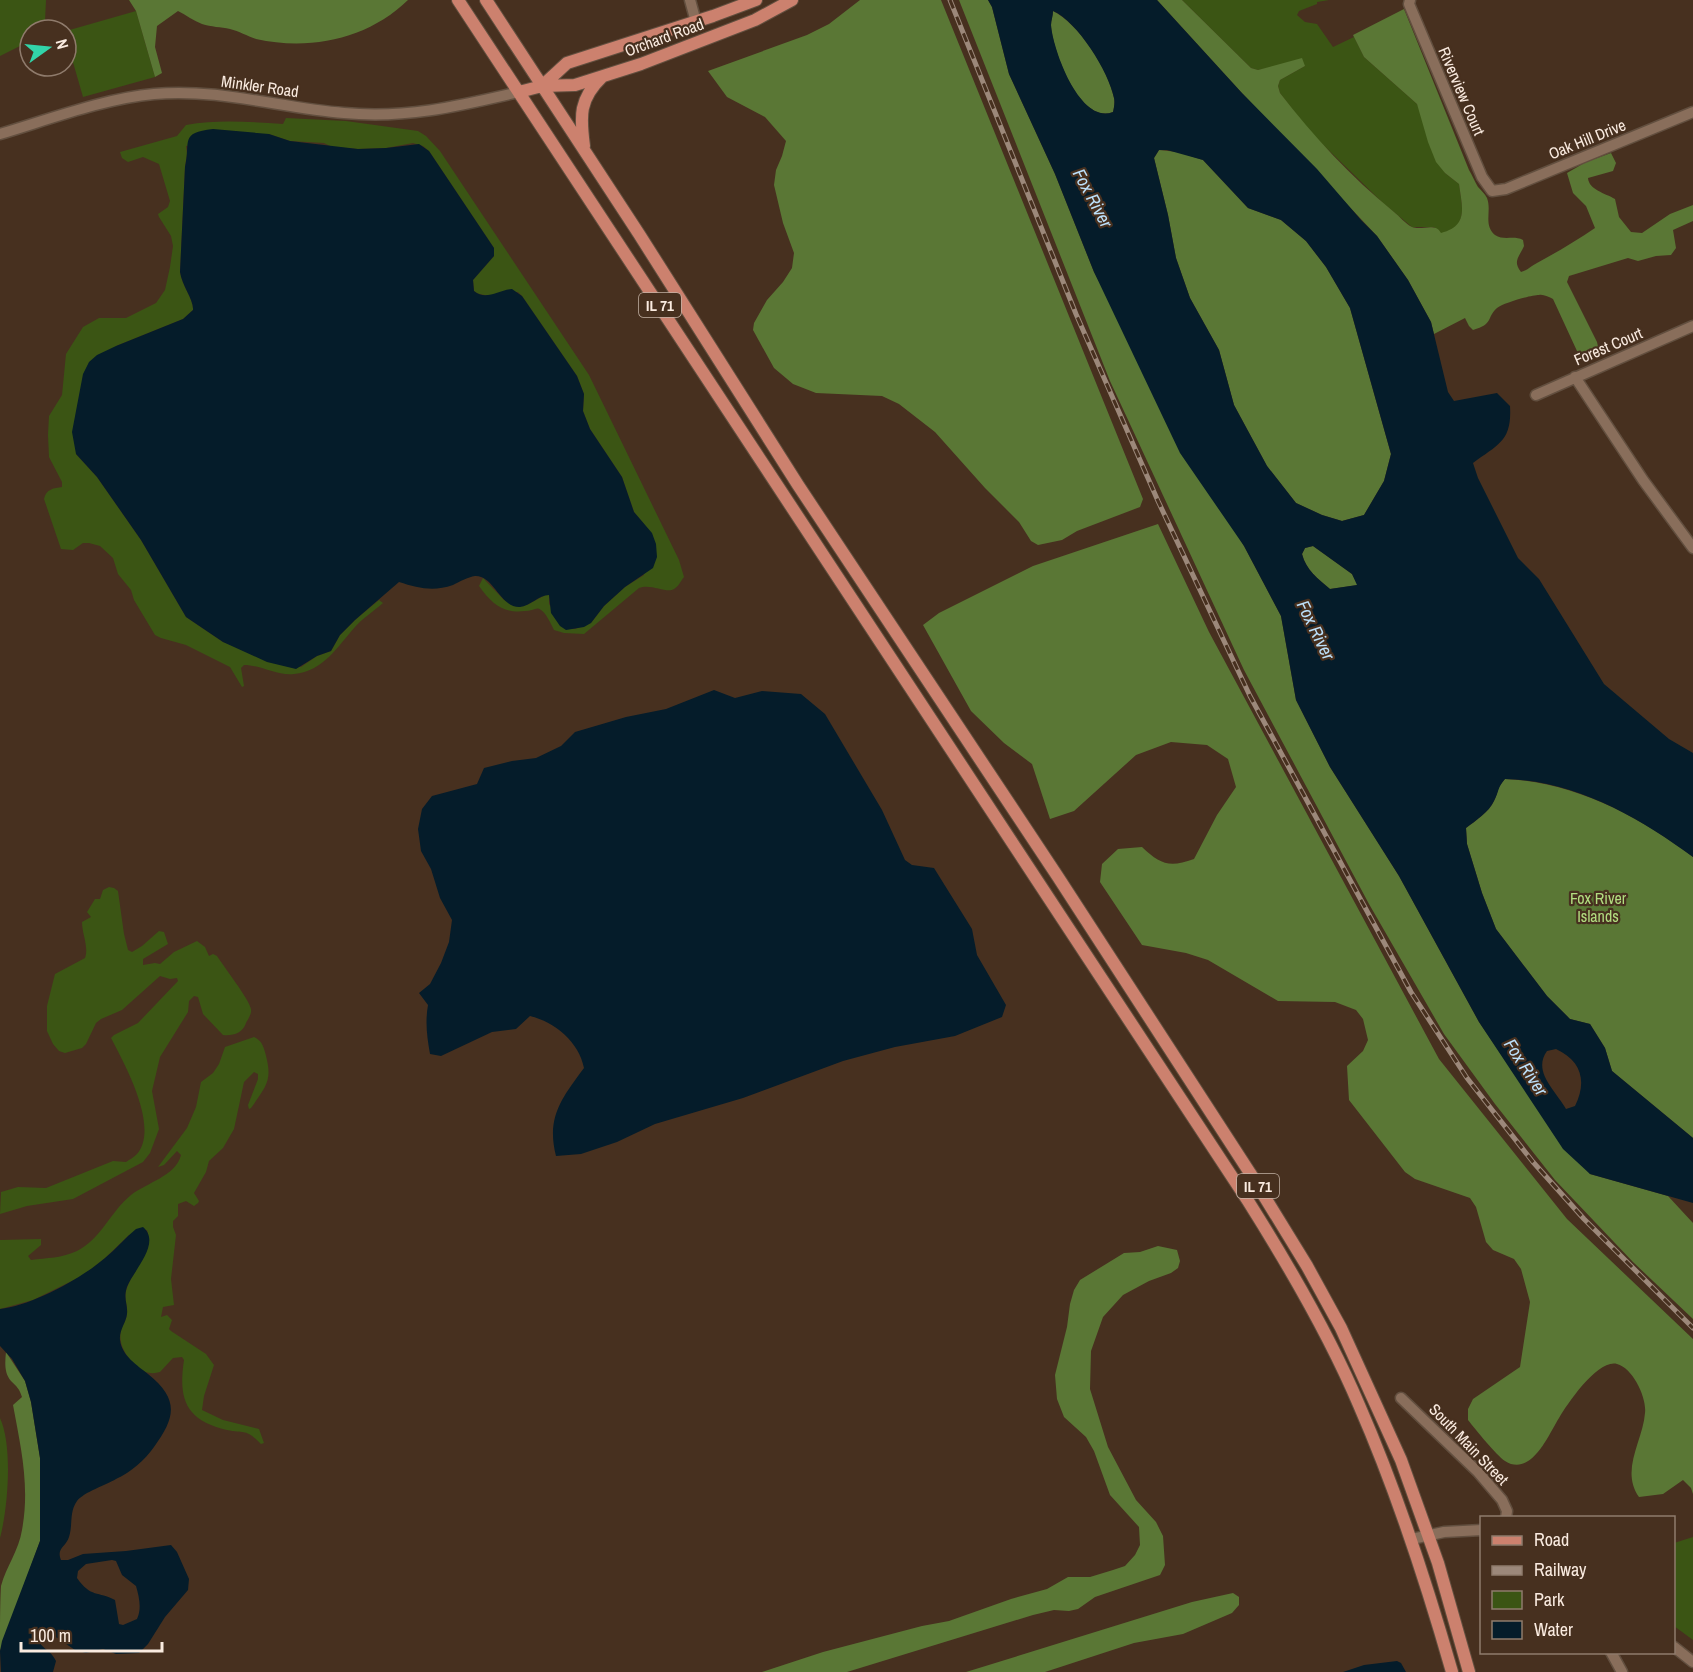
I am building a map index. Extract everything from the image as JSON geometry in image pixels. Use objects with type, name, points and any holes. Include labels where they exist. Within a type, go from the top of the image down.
[{"type":"main road","name":"IL 71","points":[[458,0],[1255,1210],[1299,1285],[1358,1403],[1412,1539],[1452,1672]]},
{"type":"main road","name":"IL 71","points":[[486,0],[804,495],[1064,887],[1276,1213],[1341,1328],[1393,1441],[1429,1535],[1469,1672]]},
{"type":"main road","name":"Orchard Road","points":[[542,86],[567,63],[696,22],[756,0]]},
{"type":"main road","name":"Orchard Road","points":[[519,92],[542,86],[575,86],[718,35],[755,20],[792,0]]},
{"type":"main road","points":[[584,150],[580,118],[583,102],[593,86],[603,76]]},
{"type":"street","points":[[690,0],[696,22]]},
{"type":"street","name":"Riverview Court","points":[[1410,0],[1409,4],[1482,177],[1492,191]]},
{"type":"street","name":"Minkler Road","points":[[0,134],[127,98],[154,94],[216,95],[342,113],[404,115],[450,109],[519,92]]},
{"type":"street","name":"Oak Hill Drive","points":[[1492,191],[1506,189],[1693,112]]},
{"type":"street","name":"Forest Court","points":[[1536,395],[1693,326]]},
{"type":"street","points":[[1575,377],[1643,480],[1691,543]]},
{"type":"street","name":"South Main Street","points":[[1401,1398],[1478,1472],[1502,1500],[1507,1511],[1506,1516]]},
{"type":"street","points":[[1412,1539],[1444,1532],[1480,1530]]},
{"type":"street","points":[[1675,1648],[1693,1662]]},
{"type":"street","points":[[1612,1654],[1622,1672]]},
{"type":"green space","points":[[0,0],[46,0],[45,18],[18,18],[18,47],[0,56]]},
{"type":"green space","points":[[129,0],[408,0],[375,24],[357,33],[337,39],[297,43],[256,39],[233,30],[202,24],[178,11],[157,26],[155,47],[162,73],[155,77],[136,11]]},
{"type":"green space","points":[[860,0],[941,0],[1143,499],[1140,507],[1077,531],[1062,540],[1038,545],[1031,541],[1019,522],[935,432],[899,404],[882,396],[816,393],[793,384],[774,368],[753,330],[754,323],[767,300],[792,268],[794,253],[783,223],[774,185],[776,170],[786,141],[765,117],[727,97],[708,71],[807,35],[829,24]]},
{"type":"green space","points":[[959,0],[988,0],[992,7],[1009,74],[1055,174],[1094,272],[1281,616],[1296,700],[1330,767],[1399,876],[1479,1022],[1516,1076],[1590,1174],[1668,1196],[1693,1223],[1693,1319],[1633,1262],[1555,1180],[1495,1104],[1444,1034],[1369,904],[1244,670],[1110,381]]},
{"type":"green space","points":[[1157,0],[1182,0],[1251,68],[1258,70],[1302,58],[1305,66],[1280,80],[1278,86],[1280,93],[1319,140],[1348,170],[1405,222],[1416,228],[1432,227],[1441,233],[1456,226],[1460,220],[1462,208],[1459,184],[1436,162],[1417,104],[1364,57],[1353,35],[1404,9],[1469,170],[1487,198],[1491,231],[1498,237],[1523,240],[1524,246],[1517,262],[1521,272],[1595,228],[1586,206],[1573,193],[1567,173],[1586,162],[1611,153],[1616,163],[1613,171],[1588,178],[1589,182],[1594,188],[1615,199],[1619,217],[1631,232],[1642,233],[1670,214],[1693,205],[1693,221],[1673,230],[1676,248],[1671,255],[1638,261],[1628,258],[1569,276],[1567,282],[1597,342],[1599,351],[1595,356],[1590,358],[1577,351],[1553,299],[1542,295],[1500,306],[1487,323],[1480,328],[1473,330],[1465,318],[1434,334],[1431,322],[1408,280],[1377,236]]},
{"type":"green space","points":[[1182,0],[1329,0],[1317,2],[1299,11],[1297,15],[1305,22],[1317,24],[1333,47],[1354,37],[1364,57],[1417,104],[1445,173],[1459,184],[1462,215],[1456,226],[1441,234],[1434,227],[1412,227],[1383,203],[1309,131],[1280,93],[1278,86],[1280,80],[1305,66],[1272,67],[1258,70],[1251,68]]},
{"type":"green space","points":[[136,11],[155,77],[83,97],[78,78],[78,28]]},
{"type":"green space","points":[[1053,11],[1073,26],[1099,61],[1111,86],[1114,98],[1113,112],[1101,113],[1090,107],[1079,97],[1070,83],[1056,51],[1051,25]]},
{"type":"green space","points":[[286,118],[346,121],[418,131],[440,151],[589,375],[679,560],[684,577],[675,588],[667,590],[639,588],[584,634],[554,630],[543,611],[538,609],[515,611],[501,608],[479,586],[483,578],[504,600],[527,605],[547,594],[549,604],[566,629],[575,629],[591,623],[604,606],[625,587],[644,575],[644,524],[634,512],[622,477],[590,429],[583,411],[584,394],[577,376],[522,296],[518,292],[483,295],[474,291],[473,280],[494,256],[494,248],[429,151],[413,143],[386,148],[358,149],[332,147],[324,143],[290,141],[269,134],[186,146],[180,272],[193,310],[183,319],[116,346],[76,454],[97,477],[141,540],[186,617],[223,642],[301,667],[317,656],[331,651],[340,635],[355,620],[379,600],[383,603],[358,624],[329,657],[314,668],[288,674],[244,665],[241,668],[244,686],[242,687],[230,667],[186,645],[155,635],[134,600],[131,590],[118,574],[113,558],[100,546],[83,543],[73,550],[61,549],[44,499],[48,491],[62,487],[62,482],[49,457],[48,435],[49,416],[62,395],[66,354],[83,327],[99,318],[126,318],[156,303],[165,290],[170,267],[173,246],[171,236],[158,214],[168,207],[170,201],[159,164],[143,157],[128,162],[122,158],[120,152],[177,136],[186,125],[222,122],[283,124]]},
{"type":"green space","points":[[1159,150],[1178,152],[1203,160],[1248,208],[1281,220],[1306,241],[1326,267],[1350,308],[1391,454],[1384,481],[1364,515],[1342,521],[1296,503],[1267,466],[1234,405],[1219,350],[1190,298],[1176,258],[1154,158]]},
{"type":"green space","points":[[1158,524],[1209,632],[1439,1059],[1567,1219],[1693,1339],[1693,1494],[1691,1488],[1683,1480],[1663,1494],[1639,1497],[1634,1487],[1632,1466],[1645,1413],[1644,1400],[1633,1377],[1617,1364],[1609,1364],[1601,1368],[1584,1384],[1563,1411],[1538,1452],[1523,1464],[1514,1465],[1505,1461],[1486,1442],[1468,1420],[1468,1409],[1473,1399],[1520,1367],[1530,1302],[1521,1269],[1514,1259],[1493,1250],[1486,1242],[1476,1207],[1470,1198],[1415,1179],[1405,1172],[1349,1100],[1347,1066],[1363,1051],[1368,1040],[1363,1019],[1356,1010],[1335,1002],[1278,1001],[1208,960],[1186,953],[1142,945],[1100,882],[1102,864],[1118,849],[1142,847],[1160,861],[1171,864],[1194,859],[1217,815],[1236,787],[1228,759],[1207,745],[1171,742],[1136,755],[1074,811],[1050,819],[1032,764],[1004,743],[971,711],[923,625],[939,613],[1033,566]]},
{"type":"green space","points":[[1313,546],[1352,574],[1358,585],[1330,589],[1321,582],[1309,569],[1302,554],[1305,548]]},
{"type":"green space","name":"Fox River Islands","points":[[1505,779],[1531,782],[1581,794],[1628,815],[1693,857],[1693,1138],[1612,1071],[1605,1048],[1590,1024],[1570,1019],[1547,996],[1496,929],[1467,844],[1466,828],[1489,809]]},
{"type":"green space","points":[[109,887],[118,891],[128,950],[132,952],[159,931],[164,932],[168,944],[143,959],[143,965],[160,964],[174,952],[197,941],[205,947],[209,956],[213,954],[217,956],[246,998],[251,1009],[250,1015],[240,1031],[223,1035],[203,1014],[198,997],[194,996],[189,1001],[188,1012],[160,1057],[152,1091],[159,1129],[150,1153],[143,1162],[73,1199],[27,1206],[0,1214],[1,1192],[18,1187],[46,1188],[113,1161],[126,1162],[137,1154],[143,1142],[144,1128],[138,1095],[111,1038],[138,1023],[178,981],[177,978],[170,979],[160,976],[122,1010],[101,1019],[96,1023],[82,1048],[65,1053],[59,1051],[47,1031],[47,1006],[55,974],[85,958],[82,922],[91,917],[87,912],[95,899],[100,899],[103,890]]},
{"type":"green space","points":[[254,1037],[261,1043],[265,1052],[268,1069],[267,1082],[249,1109],[248,1105],[258,1074],[254,1072],[244,1082],[234,1129],[223,1148],[209,1161],[206,1172],[194,1193],[198,1203],[194,1206],[186,1201],[178,1204],[178,1216],[173,1221],[176,1235],[171,1279],[174,1305],[163,1307],[161,1317],[167,1315],[172,1320],[169,1329],[206,1354],[214,1365],[202,1410],[223,1420],[259,1429],[264,1443],[261,1444],[245,1432],[213,1426],[194,1414],[184,1397],[182,1374],[184,1360],[182,1357],[173,1358],[160,1372],[150,1373],[137,1367],[125,1352],[120,1337],[127,1315],[126,1291],[148,1247],[147,1230],[129,1235],[84,1275],[33,1300],[0,1309],[0,1240],[41,1239],[41,1245],[28,1256],[31,1260],[66,1255],[85,1246],[131,1195],[167,1174],[178,1162],[181,1155],[177,1151],[164,1165],[158,1167],[187,1128],[196,1107],[201,1082],[213,1073],[225,1047]]},
{"type":"green space","points":[[1158,1246],[1177,1250],[1180,1261],[1178,1268],[1123,1295],[1103,1317],[1091,1351],[1090,1389],[1108,1447],[1136,1500],[1156,1522],[1163,1536],[1165,1565],[1160,1575],[1095,1597],[1078,1609],[1054,1610],[1033,1615],[847,1672],[762,1672],[823,1652],[949,1621],[1047,1589],[1068,1577],[1090,1577],[1125,1566],[1140,1545],[1139,1527],[1110,1495],[1094,1451],[1086,1437],[1064,1417],[1057,1399],[1055,1375],[1067,1327],[1070,1304],[1080,1280],[1124,1253],[1140,1252]]},
{"type":"green space","points":[[6,1352],[25,1381],[31,1402],[40,1458],[40,1541],[0,1651],[1,1586],[20,1537],[25,1498],[24,1467],[13,1405],[22,1397],[7,1374]]},
{"type":"green space","points":[[0,1418],[7,1444],[8,1477],[0,1538]]},
{"type":"green space","points":[[1693,1537],[1693,1640],[1675,1627],[1675,1543]]},
{"type":"green space","points":[[1233,1593],[1239,1597],[1239,1605],[1232,1613],[1183,1634],[1134,1643],[1045,1672],[966,1672],[1192,1602]]},
{"type":"water","name":"Fox River","points":[[988,0],[1157,0],[1377,236],[1408,280],[1431,322],[1448,392],[1454,401],[1497,393],[1510,406],[1509,427],[1506,434],[1497,446],[1473,463],[1478,478],[1518,558],[1539,579],[1604,684],[1669,739],[1693,753],[1693,857],[1651,828],[1605,803],[1556,786],[1505,779],[1489,809],[1466,828],[1467,844],[1496,929],[1547,996],[1570,1019],[1590,1024],[1605,1048],[1612,1071],[1693,1138],[1693,1203],[1590,1174],[1563,1149],[1479,1022],[1399,876],[1330,767],[1296,700],[1281,616],[1244,546],[1180,453],[1094,272],[1055,174],[1009,74],[992,7]],"holes":[[[1053,11],[1072,25],[1091,48],[1111,87],[1114,98],[1113,112],[1101,113],[1079,97],[1063,67],[1051,25]],[[1159,150],[1203,160],[1248,208],[1281,220],[1306,241],[1326,267],[1350,308],[1391,454],[1384,481],[1364,515],[1342,521],[1296,503],[1267,466],[1234,405],[1219,350],[1190,298],[1176,258],[1154,158]],[[1313,546],[1352,574],[1357,585],[1330,589],[1306,565],[1302,554],[1305,548]],[[1556,1049],[1577,1066],[1581,1089],[1575,1106],[1566,1109],[1547,1081],[1542,1066],[1547,1051]]]},
{"type":"water","points":[[213,129],[269,134],[290,141],[358,149],[419,144],[429,151],[494,248],[494,256],[473,280],[474,291],[488,295],[512,289],[522,296],[577,376],[584,394],[583,411],[590,429],[622,477],[634,512],[652,533],[656,544],[657,557],[653,568],[625,587],[604,606],[591,623],[584,627],[566,630],[560,626],[551,613],[549,595],[524,606],[513,606],[482,577],[475,576],[453,585],[432,589],[399,582],[340,635],[331,651],[317,656],[296,669],[267,662],[223,642],[186,617],[141,540],[97,477],[76,454],[72,432],[83,374],[89,362],[97,355],[116,346],[183,319],[193,310],[180,272],[185,167],[188,140],[195,133]]},
{"type":"water","points":[[714,690],[735,698],[762,691],[801,694],[825,714],[882,810],[905,860],[912,865],[934,868],[972,929],[977,955],[1006,1005],[1002,1017],[955,1036],[895,1047],[843,1061],[743,1098],[655,1124],[617,1142],[581,1154],[556,1156],[553,1130],[558,1109],[584,1068],[577,1050],[557,1028],[530,1016],[516,1029],[492,1032],[441,1056],[430,1054],[427,1030],[428,1005],[419,993],[430,984],[441,963],[449,942],[452,920],[440,898],[431,869],[421,851],[418,829],[422,809],[432,796],[477,784],[484,768],[536,758],[561,746],[575,732],[626,717],[666,709]]},
{"type":"water","points":[[143,1227],[148,1234],[148,1249],[127,1287],[125,1295],[127,1314],[121,1333],[121,1346],[135,1364],[158,1383],[165,1392],[171,1409],[170,1417],[167,1426],[150,1452],[137,1465],[77,1501],[73,1510],[69,1537],[60,1556],[61,1560],[68,1560],[83,1554],[171,1545],[177,1552],[189,1579],[188,1590],[139,1653],[116,1654],[103,1649],[86,1653],[75,1650],[44,1629],[38,1631],[39,1642],[56,1661],[53,1672],[1,1672],[2,1641],[40,1541],[40,1458],[31,1402],[25,1381],[12,1359],[0,1346],[0,1309],[26,1303],[70,1282],[105,1258],[136,1229]],"holes":[[[116,1561],[122,1575],[136,1586],[140,1602],[137,1619],[123,1625],[119,1624],[115,1600],[86,1589],[77,1578],[78,1571],[86,1564]]]},
{"type":"water","points":[[1397,1661],[1401,1663],[1406,1672],[1343,1672],[1364,1665]]},
{"type":"railway","points":[[950,0],[1076,314],[1158,501],[1250,696],[1411,992],[1467,1078],[1533,1162],[1584,1219],[1693,1328]]}]
